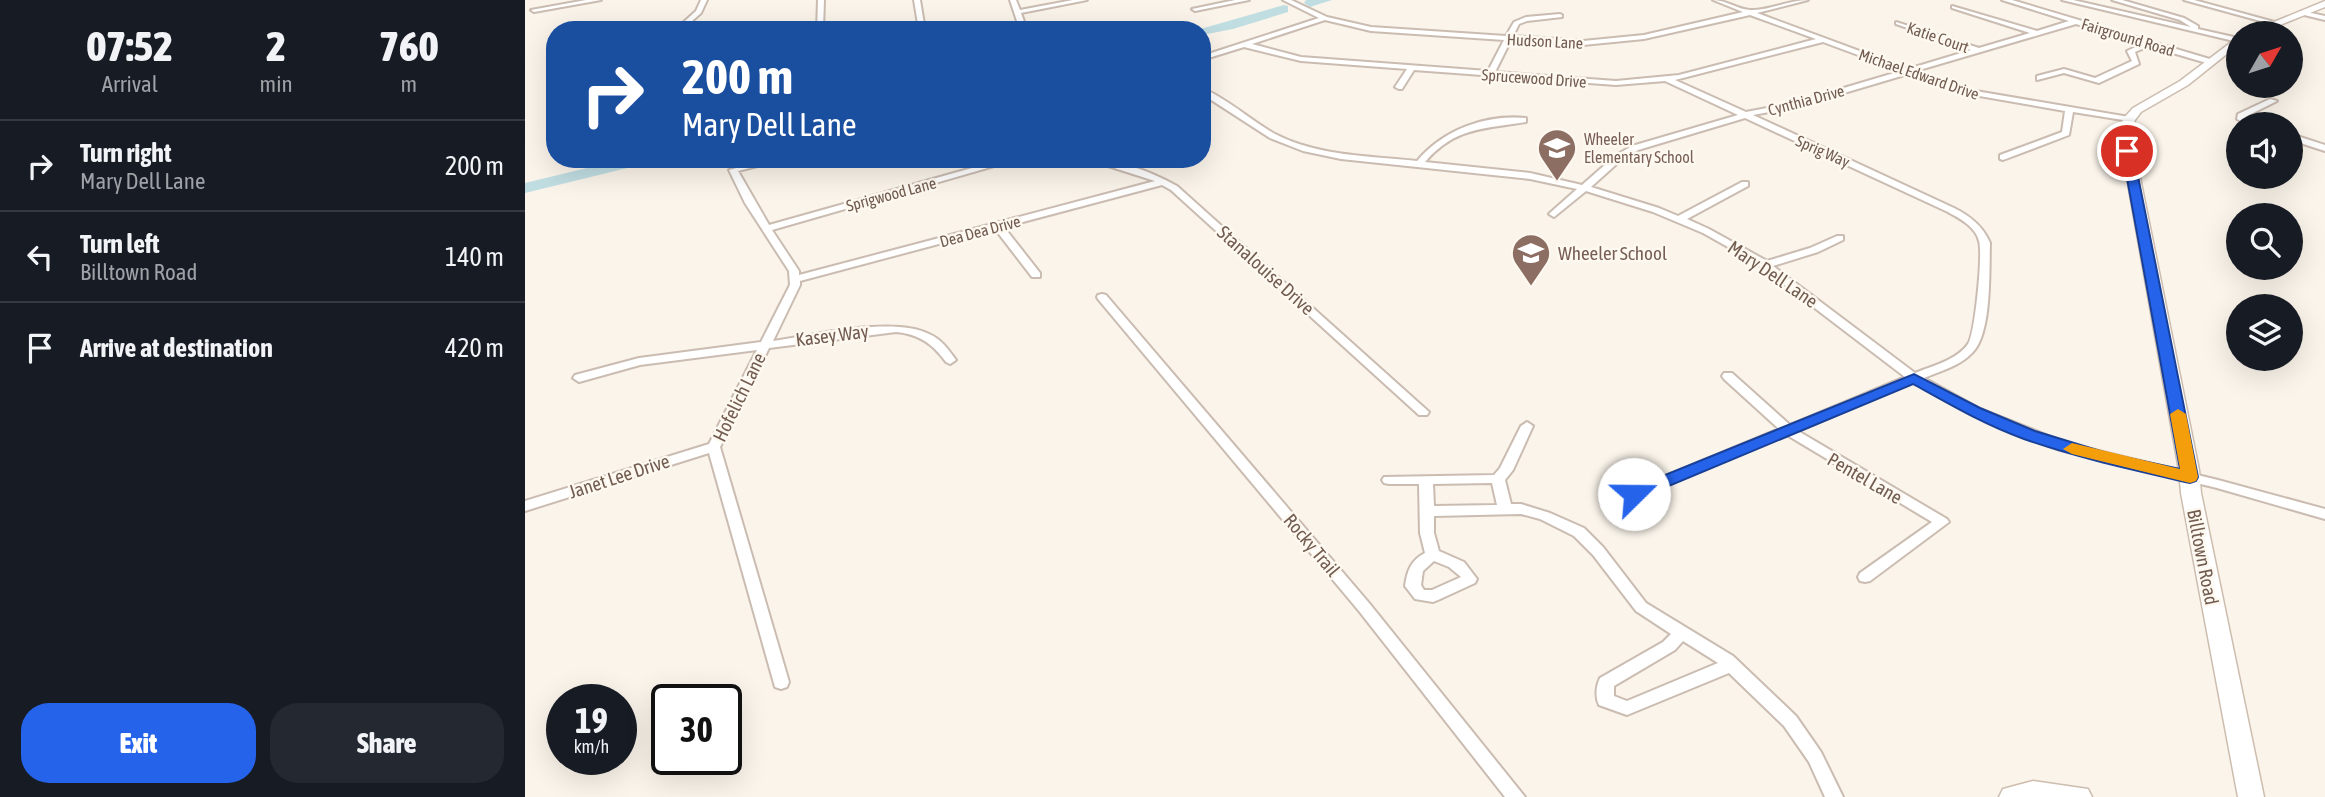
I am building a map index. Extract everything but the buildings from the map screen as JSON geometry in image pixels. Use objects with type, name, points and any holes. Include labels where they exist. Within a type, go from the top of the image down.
[{"type":"main road","points":[[2280,21],[2325,4]]},
{"type":"main road","points":[[2129,119],[2137,110],[2184,83],[2226,49]]},
{"type":"main road","name":"Billtown Road","points":[[2129,119],[2126,141],[2251,797]]},
{"type":"main road","points":[[2012,797],[2032,792],[2079,797]]},
{"type":"street","points":[[534,10],[598,0]]},
{"type":"street","points":[[688,21],[699,12],[704,0]]},
{"type":"street","points":[[820,21],[821,0]]},
{"type":"street","points":[[917,0],[920,21]]},
{"type":"street","points":[[1013,0],[1020,21]]},
{"type":"street","points":[[1017,12],[1084,0]]},
{"type":"street","points":[[1195,9],[1246,0]]},
{"type":"street","name":"Hudson Lane","points":[[1286,0],[1325,18],[1371,29],[1572,43],[1619,42],[1805,0]]},
{"type":"street","name":"Michael Edward Drive","points":[[1716,0],[1906,72],[1976,94],[2129,119]]},
{"type":"street","name":"Fairground Road","points":[[2005,0],[2210,62]]},
{"type":"street","points":[[2065,0],[2226,37]]},
{"type":"street","points":[[2115,0],[2182,19],[2199,30]]},
{"type":"street","points":[[2187,0],[2267,21]]},
{"type":"street","points":[[1954,7],[2037,33]]},
{"type":"street","points":[[2302,13],[2325,18]]},
{"type":"street","points":[[1490,75],[1506,39],[1518,21],[1560,16]]},
{"type":"street","points":[[1211,55],[1325,18]]},
{"type":"street","name":"Cynthia Drive","points":[[1554,214],[1618,158],[1635,148],[1745,116],[1794,105],[2077,22]]},
{"type":"street","name":"Katie Court","points":[[1898,23],[1979,50]]},
{"type":"street","name":"Sprucewood Drive","points":[[1243,44],[1293,58],[1607,83],[1668,79],[1822,40]]},
{"type":"street","points":[[2039,78],[2064,71],[2096,81],[2136,62],[2131,51],[2147,44]]},
{"type":"street","points":[[1399,87],[1411,68]]},
{"type":"street","name":"Sprig Way","points":[[1668,79],[1951,210],[1975,227],[1985,243],[1978,340],[1964,356],[1914,378]]},
{"type":"street","name":"Mary Dell Lane","points":[[1211,96],[1273,136],[1293,145],[1341,156],[1505,173],[1585,188],[1680,219],[1732,244],[1766,265],[1914,378],[1974,411],[2029,435],[2108,459],[2190,477],[2325,513]]},
{"type":"street","points":[[2250,112],[2273,101]]},
{"type":"street","points":[[2003,157],[2066,133],[2069,111]]},
{"type":"street","points":[[1420,163],[1439,141],[1453,134],[1523,120]]},
{"type":"street","points":[[2303,141],[2325,148]]},
{"type":"street","points":[[742,168],[733,170],[766,229],[794,271],[795,279]]},
{"type":"street","name":"Sprigwood Lane","points":[[766,229],[983,168]]},
{"type":"street","name":"Stanalouise Drive","points":[[1123,168],[1152,176],[1174,188],[1423,412]]},
{"type":"street","name":"Dea Dea Drive","points":[[795,279],[1164,182]]},
{"type":"street","points":[[1680,219],[1745,184]]},
{"type":"street","points":[[997,226],[1036,275]]},
{"type":"street","points":[[1766,265],[1814,250],[1840,238]]},
{"type":"street","name":"Hofelich Lane","points":[[781,682],[714,447],[795,285],[795,279]]},
{"type":"street","name":"Rocky Trail","points":[[1102,297],[1364,607],[1516,797]]},
{"type":"street","name":"Kasey Way","points":[[579,378],[639,362],[765,344],[905,329],[921,332],[935,340],[950,360]]},
{"type":"street","name":"Pentel Lane","points":[[1728,376],[1790,431],[1942,522],[1865,577]]},
{"type":"street","points":[[1634,494],[1914,378]]},
{"type":"street","points":[[1389,480],[1498,479],[1506,470],[1527,425]]},
{"type":"street","name":"Janet Lee Drive","points":[[525,506],[714,447]]},
{"type":"street","points":[[1426,479],[1427,533],[1433,555]]},
{"type":"street","points":[[1498,479],[1505,509]]},
{"type":"street","points":[[1427,510],[1521,509],[1545,516],[1579,532],[1641,607],[1731,665],[1790,721],[1815,757],[1834,797]]},
{"type":"street","points":[[1683,632],[1669,646],[1606,683],[1605,701],[1627,708],[1731,665]]},
{"type":"waterway","points":[[1310,3],[1326,0]]},
{"type":"waterway","points":[[1211,29],[1284,9]]},
{"type":"waterway","points":[[525,188],[608,168]]},
{"type":"slow traffic","points":[[2072,449],[2190,477],[2178,414]]},
{"type":"place","name":"Wheeler Elementary School","points":[[1557,182]]},
{"type":"place","name":"Wheeler School","points":[[1531,287]]},
{"type":"route","points":[[1634,494],[1914,378],[1974,411],[2029,435],[2108,459],[2190,477],[2127,151]]}]
